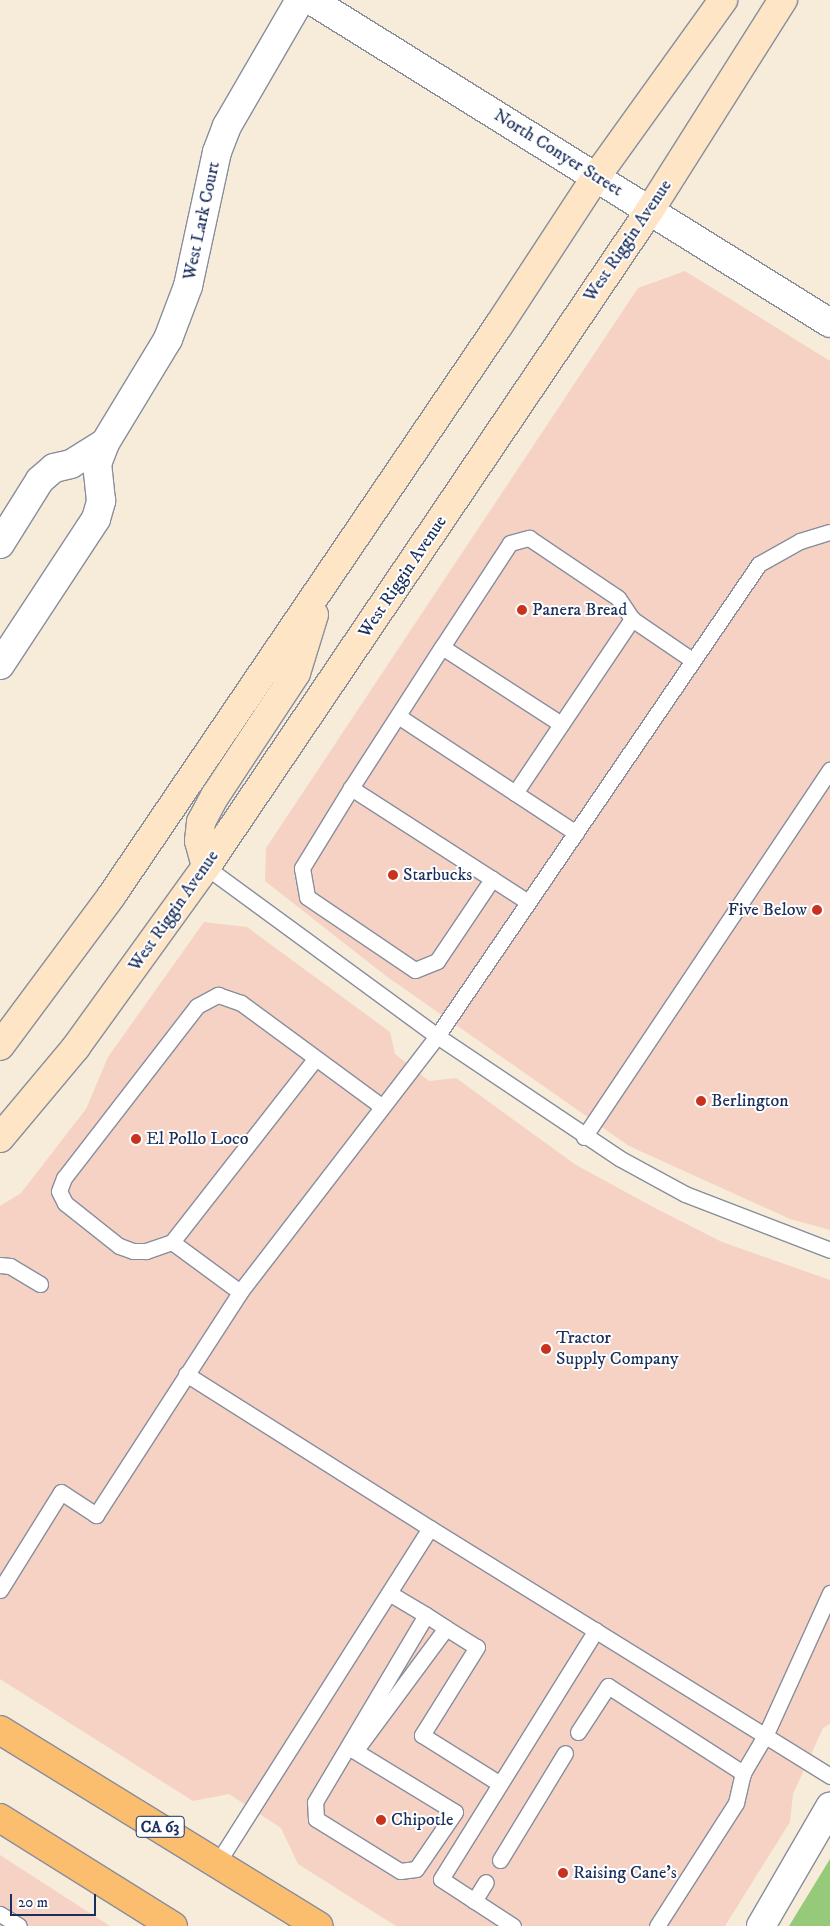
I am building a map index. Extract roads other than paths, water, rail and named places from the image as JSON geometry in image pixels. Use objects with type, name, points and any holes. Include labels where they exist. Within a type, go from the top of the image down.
[{"type":"main road","points":[[0,1046],[95,920],[321,590],[596,177],[723,0]]},
{"type":"main road","name":"West Riggin Avenue","points":[[0,1138],[76,1047],[206,867],[650,210],[783,0]]},
{"type":"main road","points":[[206,867],[199,841],[201,822],[215,796],[296,673],[321,590]]},
{"type":"main road","name":"CA 63","points":[[0,1730],[218,1862],[319,1926]]},
{"type":"main road","points":[[0,1818],[172,1926]]},
{"type":"street","name":"West Lark Court","points":[[0,665],[96,519],[101,501],[98,464],[105,443],[168,339],[188,286],[217,152],[226,126],[300,0]]},
{"type":"street","name":"North Conyer Street","points":[[311,0],[830,323]]},
{"type":"street","name":"West Lark Court","points":[[0,544],[40,480],[54,468],[71,464],[105,443]]},
{"type":"street","points":[[760,1926],[830,1807]]},
{"type":"lane","points":[[0,1590],[61,1492],[96,1515],[240,1292],[381,1106],[437,1036],[759,564],[800,541],[830,532]]},
{"type":"lane","points":[[492,879],[437,961],[415,970],[307,897],[302,868],[351,788],[510,543],[529,538],[618,598],[632,619],[692,660]]},
{"type":"lane","points":[[515,793],[632,619]]},
{"type":"lane","points":[[442,646],[561,724]]},
{"type":"lane","points":[[398,716],[576,833]]},
{"type":"lane","points":[[584,1137],[830,770]]},
{"type":"lane","points":[[351,788],[528,902]]},
{"type":"lane","points":[[206,867],[437,1036],[584,1137],[685,1194],[830,1250]]},
{"type":"lane","points":[[314,1060],[172,1242],[146,1251],[133,1251],[119,1246],[65,1203],[59,1192],[64,1178],[197,1006],[218,995],[241,1003],[314,1060],[381,1106]]},
{"type":"lane","points":[[172,1242],[240,1292]]},
{"type":"lane","points":[[0,1265],[10,1266],[40,1284]]},
{"type":"lane","points":[[186,1374],[430,1528],[766,1734],[830,1776]]},
{"type":"lane","points":[[218,1862],[430,1528]]},
{"type":"lane","points":[[389,1593],[477,1647],[422,1735],[500,1784]]},
{"type":"lane","points":[[658,1926],[736,1803],[743,1773],[766,1734],[830,1593]]},
{"type":"lane","points":[[426,1615],[314,1802],[316,1819],[400,1871],[416,1870],[455,1812],[355,1751],[446,1628]]},
{"type":"lane","points":[[513,1926],[440,1879],[596,1630]]},
{"type":"lane","points":[[578,1732],[608,1686],[743,1773]]},
{"type":"lane","points":[[500,1860],[565,1753]]},
{"type":"lane","points":[[474,1901],[486,1882]]},
{"type":"lane","points":[[0,1914],[19,1926]]},
{"type":"place","name":"Panera Bread","points":[[522,610]]},
{"type":"place","name":"Starbucks","points":[[393,875]]},
{"type":"place","name":"Five Below","points":[[817,910]]},
{"type":"place","name":"Berlington","points":[[701,1101]]},
{"type":"place","name":"El Pollo Loco","points":[[136,1139]]},
{"type":"place","name":"Tractor Supply Company","points":[[546,1349]]},
{"type":"place","name":"Chipotle","points":[[381,1820]]},
{"type":"place","name":"Raising Cane's","points":[[563,1873]]}]
